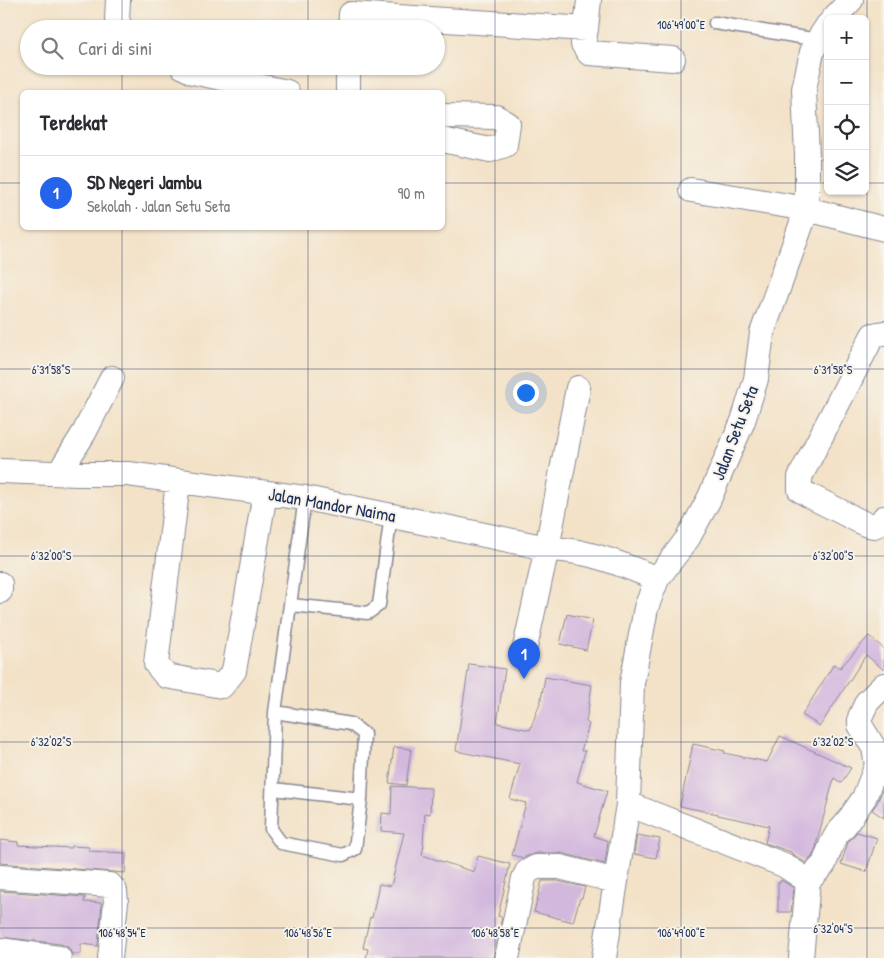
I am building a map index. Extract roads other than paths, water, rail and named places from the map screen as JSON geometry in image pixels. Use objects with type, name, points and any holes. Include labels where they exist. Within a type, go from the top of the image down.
[{"type":"street","points":[[118,0],[118,20]]},
{"type":"street","points":[[589,0],[583,44],[590,53],[673,59]]},
{"type":"street","points":[[837,15],[851,0]]},
{"type":"street","points":[[351,14],[586,29]]},
{"type":"street","name":"Jalan Setu Seta","points":[[604,958],[628,804],[632,683],[646,608],[657,579],[688,538],[709,499],[743,421],[756,379],[762,332],[806,209],[807,155],[804,89],[812,52],[823,32]]},
{"type":"street","points":[[207,75],[278,90]]},
{"type":"street","points":[[348,75],[348,90]]},
{"type":"street","points":[[445,116],[496,117],[508,124],[505,145],[490,150],[445,141]]},
{"type":"street","points":[[691,190],[806,209],[884,228]]},
{"type":"street","points":[[884,333],[873,334],[800,477],[800,490],[865,524],[874,526],[883,521],[884,518]]},
{"type":"street","points":[[59,473],[84,433],[112,378]]},
{"type":"street","points":[[524,652],[578,388]]},
{"type":"street","name":"Jalan Mandor Naima","points":[[0,471],[128,474],[305,498],[546,548],[583,553],[616,563],[657,579]]},
{"type":"street","points":[[178,482],[156,664],[166,676],[222,686],[234,671],[265,492]]},
{"type":"street","points":[[0,584],[0,591]]},
{"type":"street","points":[[801,958],[808,881],[824,864],[837,834],[864,798],[877,765],[874,748],[860,725],[860,717],[867,702],[884,685]]},
{"type":"street","points":[[628,804],[784,865],[808,881]]},
{"type":"street","points":[[508,958],[524,878],[527,872],[536,867],[560,866],[616,881]]},
{"type":"street","points":[[0,877],[110,885],[115,891],[116,902],[110,958]]},
{"type":"street","points":[[0,950],[59,958]]},
{"type":"lane","points":[[715,23],[823,32]]},
{"type":"lane","points":[[276,712],[351,724],[364,734],[361,799],[355,849],[342,855],[281,843],[271,829],[276,712],[305,498]]},
{"type":"lane","points":[[290,605],[368,613],[380,605],[391,515]]},
{"type":"lane","points":[[274,789],[361,799]]},
{"type":"place","name":"SD Negeri Jambu","points":[[524,679]]}]
